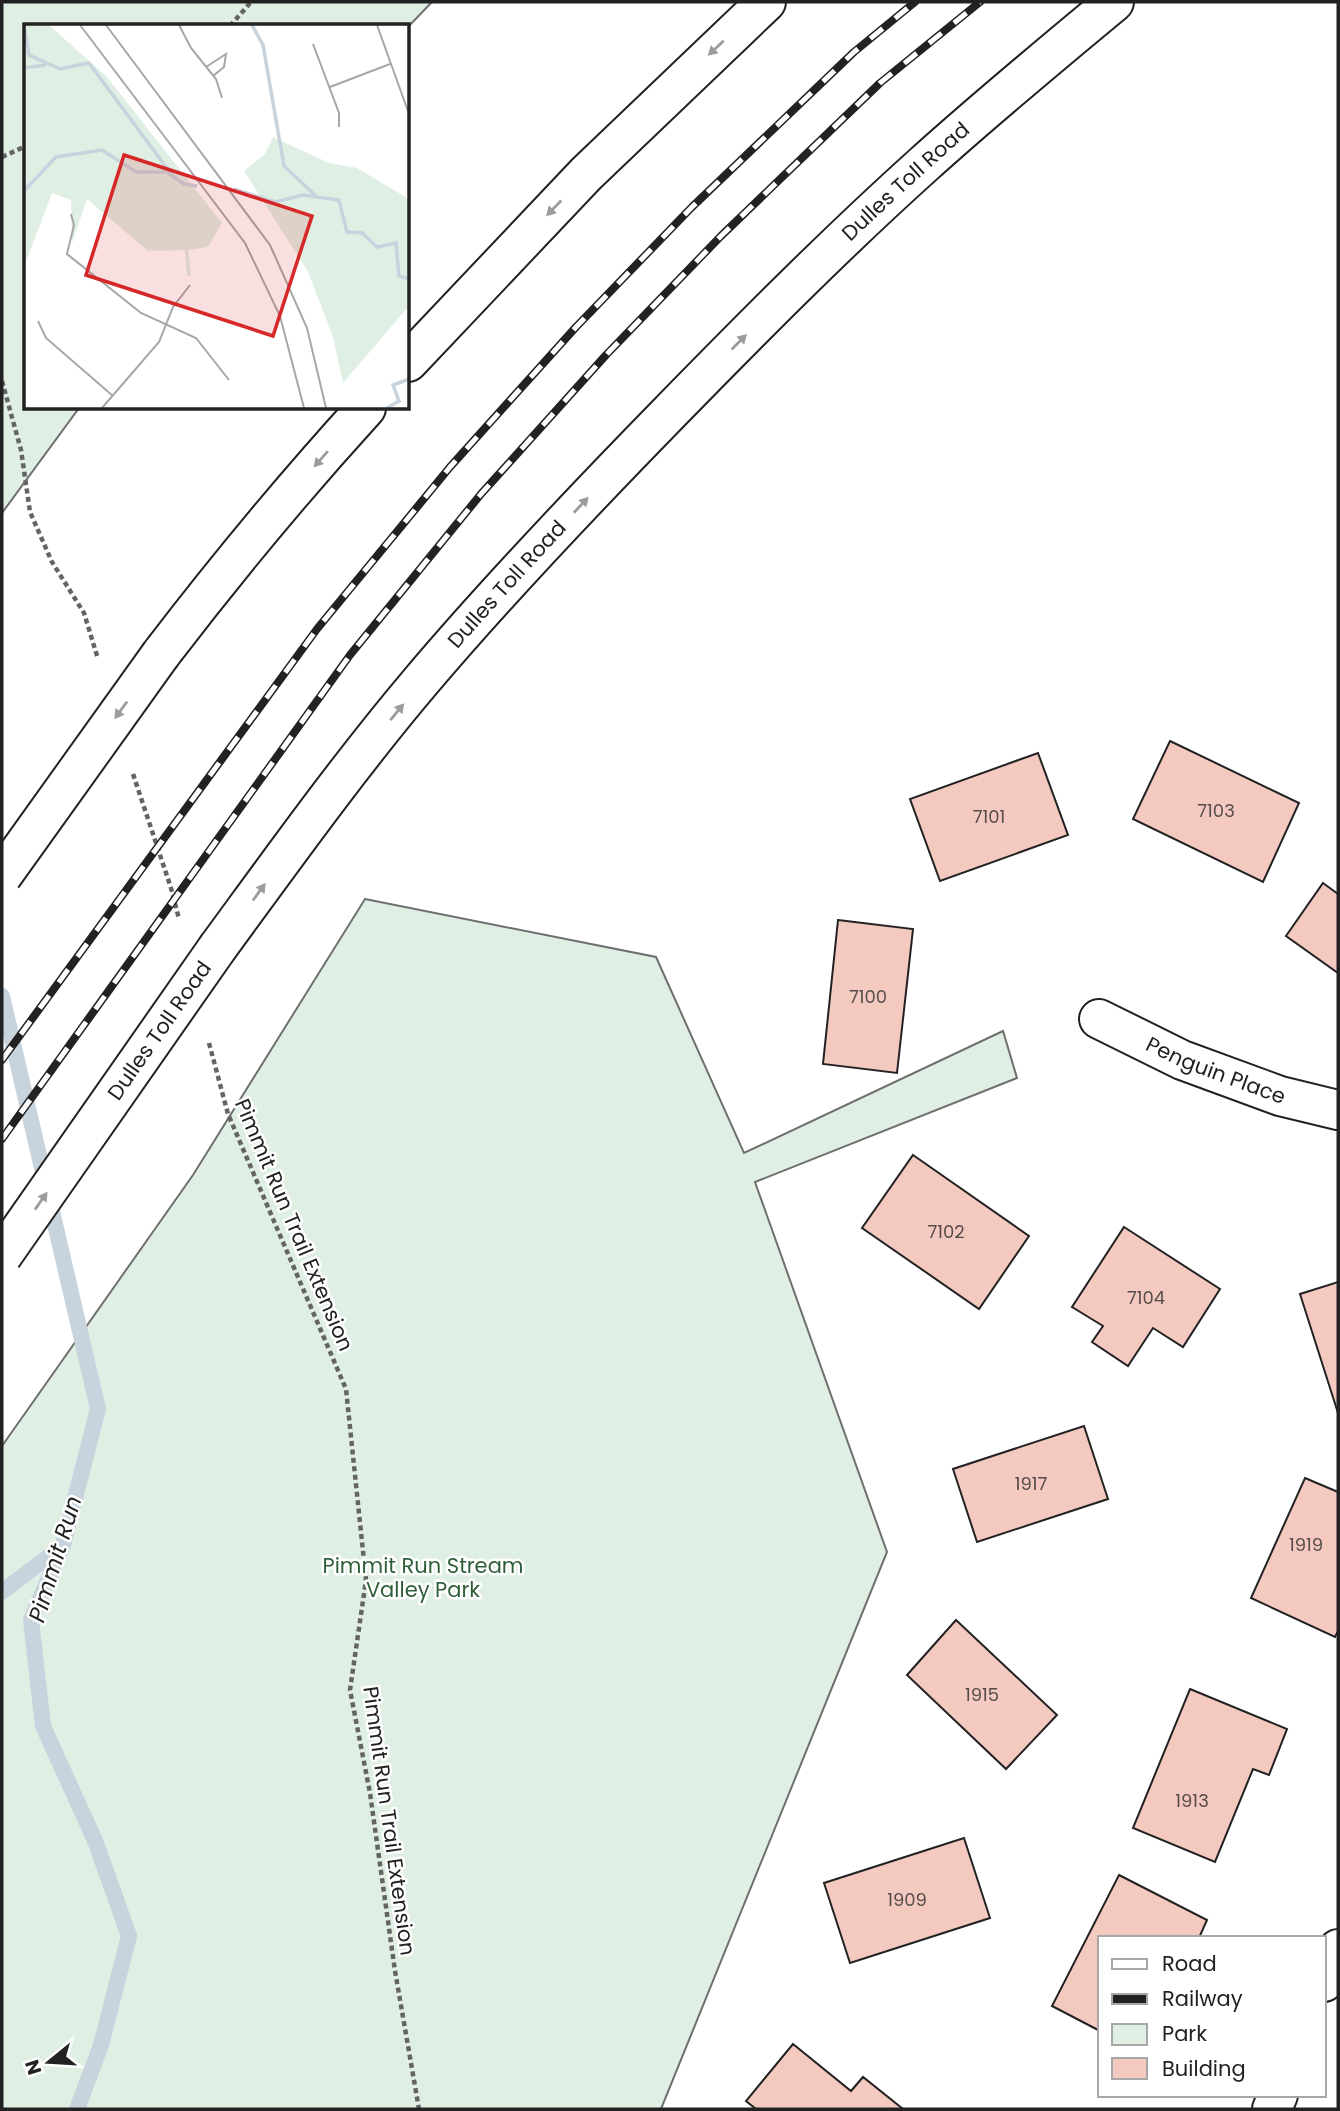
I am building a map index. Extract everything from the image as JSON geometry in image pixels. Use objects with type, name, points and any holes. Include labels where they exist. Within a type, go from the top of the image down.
[{"type":"main road","points":[[410,360],[586,174],[766,2]]},
{"type":"main road","name":"Dulles Toll Road","points":[[2,1256],[218,947],[352,767],[493,599],[616,467],[835,247],[995,101],[1114,2]]},
{"type":"main road","points":[[2,876],[161,654],[236,559],[364,410]]},
{"type":"main road","name":"Penguin Place","points":[[1099,1019],[1182,1060],[1280,1096],[1338,1110]]},
{"type":"main road","points":[[1326,1977],[1338,1949]]},
{"type":"path","points":[[231,24],[251,2]]},
{"type":"path","points":[[2,157],[24,147]]},
{"type":"path","points":[[2,381],[21,450],[30,512],[52,562],[84,614],[100,666]]},
{"type":"path","points":[[132,771],[171,888],[181,927]]},
{"type":"path","name":"Pimmit Run Trail Extension","points":[[206,1030],[228,1114],[346,1389],[366,1580],[350,1690],[370,1793],[395,1971],[419,2109]]},
{"type":"green space","points":[[2,2],[432,2],[410,25],[24,24],[24,410],[78,410],[2,513]]},
{"type":"green space","name":"Pimmit Run Stream Valley Park","points":[[365,899],[656,957],[744,1153],[1003,1031],[1017,1078],[755,1182],[887,1552],[661,2109],[2,2109],[2,1446],[193,1175]]},
{"type":"building","points":[[1170,741],[1299,803],[1263,882],[1133,819]]},
{"type":"building","points":[[1038,753],[1068,835],[940,881],[910,799]]},
{"type":"building","points":[[1323,883],[1338,894],[1338,973],[1286,936]]},
{"type":"building","points":[[838,920],[913,929],[897,1073],[823,1064]]},
{"type":"building","points":[[913,1155],[1029,1236],[979,1309],[862,1228]]},
{"type":"building","points":[[1124,1227],[1220,1289],[1183,1347],[1153,1328],[1128,1366],[1092,1342],[1103,1326],[1072,1307]]},
{"type":"building","points":[[1338,1282],[1338,1413],[1300,1294]]},
{"type":"building","points":[[1084,1426],[1108,1499],[977,1542],[953,1469]]},
{"type":"building","points":[[1305,1478],[1338,1492],[1338,1631],[1335,1637],[1251,1598]]},
{"type":"building","points":[[956,1620],[1057,1715],[1006,1769],[907,1675]]},
{"type":"building","points":[[1190,1689],[1287,1729],[1269,1775],[1253,1769],[1215,1862],[1133,1828]]},
{"type":"building","points":[[964,1838],[990,1918],[850,1963],[824,1883]]},
{"type":"building","points":[[1119,1875],[1207,1920],[1200,1936],[1098,1936],[1098,2030],[1052,2006]]},
{"type":"building","points":[[793,2044],[851,2091],[863,2077],[903,2109],[756,2109],[746,2101]]},
{"type":"waterway","name":"Pimmit Run","points":[[2,996],[98,1409],[63,1545],[31,1620],[43,1726],[96,1843],[129,1936],[101,2045],[77,2109]]},
{"type":"waterway","points":[[2,1592],[61,1547]]},
{"type":"railway","points":[[2,1060],[317,629],[450,467],[576,327],[692,207],[854,52],[915,2]]},
{"type":"railway","points":[[2,1139],[350,655],[481,494],[606,355],[721,236],[880,83],[980,2]]}]
